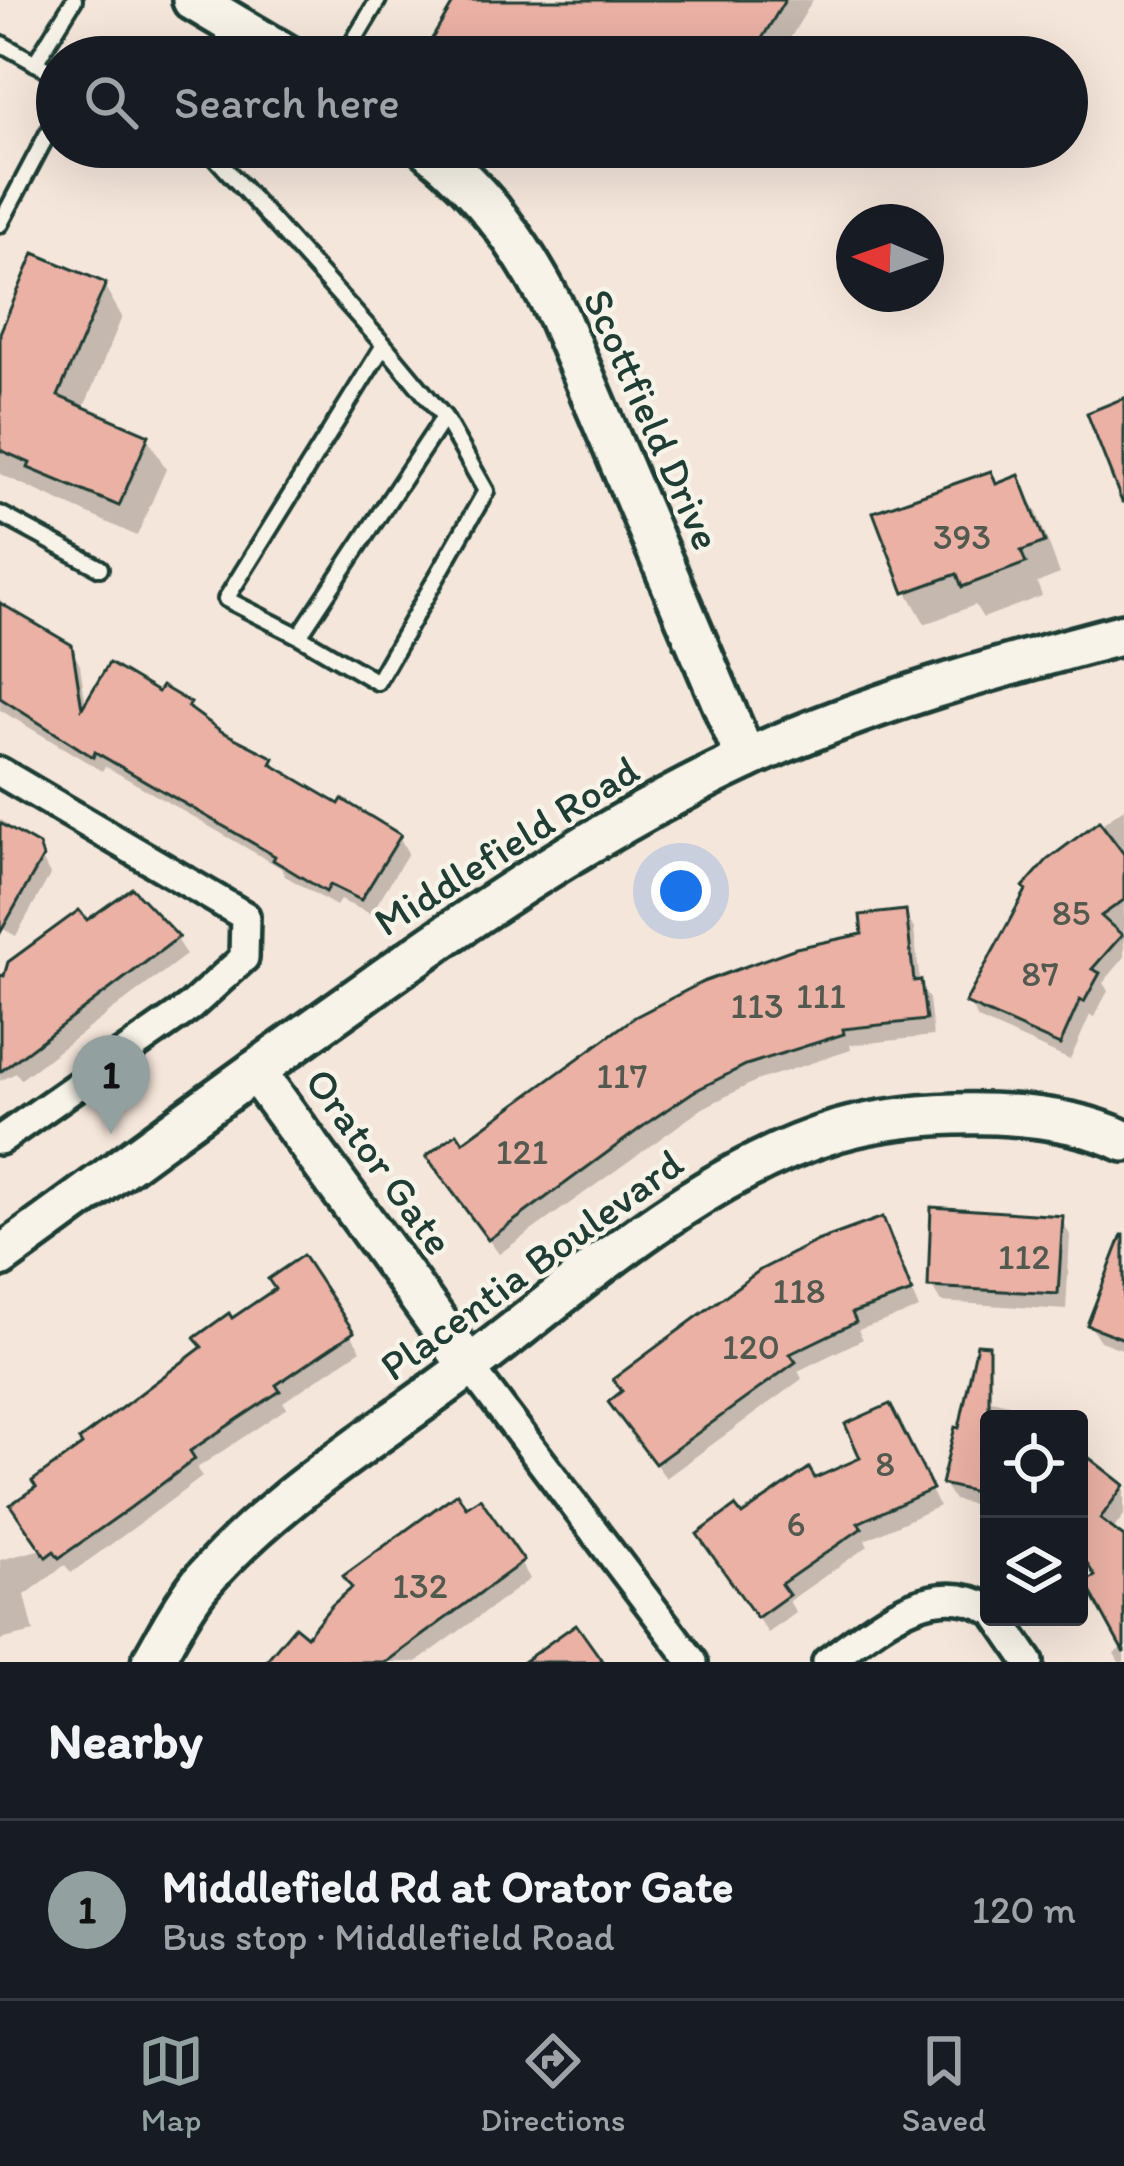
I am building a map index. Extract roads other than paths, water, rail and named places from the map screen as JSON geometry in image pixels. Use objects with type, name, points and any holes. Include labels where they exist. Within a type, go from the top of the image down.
[{"type":"street","points":[[193,0],[250,36]]},
{"type":"street","name":"Scottfield Drive","points":[[453,168],[498,215],[549,298],[746,759]]},
{"type":"street","name":"Middlefield Road","points":[[0,1257],[473,916],[592,841],[746,759],[844,718],[959,678],[1124,634]]},
{"type":"street","points":[[0,772],[245,916],[244,958],[190,1007],[0,1140]]},
{"type":"street","name":"Orator Gate","points":[[255,1071],[470,1366]]},
{"type":"street","name":"Placentia Boulevard","points":[[152,1662],[200,1585],[286,1500],[685,1204],[777,1155],[838,1130],[943,1113],[1029,1116],[1122,1131]]},
{"type":"street","points":[[470,1366],[693,1662]]},
{"type":"street","points":[[827,1662],[901,1609],[932,1600],[980,1604]]},
{"type":"street","points":[[1004,1626],[1029,1662]]},
{"type":"lane","points":[[52,36],[74,0]]},
{"type":"lane","points":[[357,36],[378,0]]},
{"type":"lane","points":[[0,43],[35,63]]},
{"type":"lane","points":[[0,224],[36,156]]},
{"type":"lane","points":[[232,168],[384,345],[444,416],[486,491],[376,682],[226,599],[384,345]]},
{"type":"lane","points":[[299,636],[444,416]]},
{"type":"lane","points":[[0,514],[100,568]]},
{"type":"place","name":"Middlefield Rd at Orator Gate","points":[[111,1134]]}]
